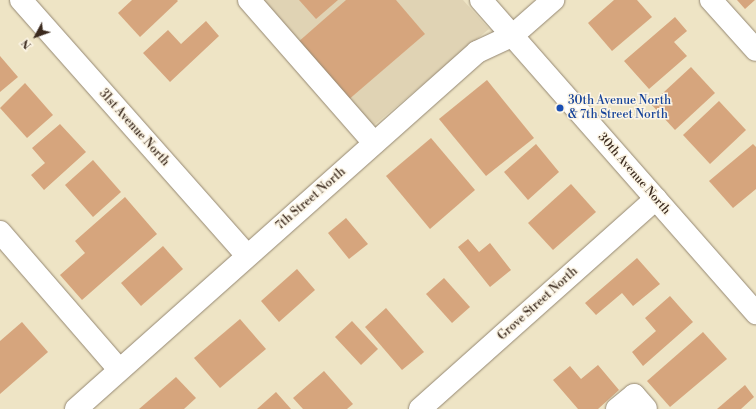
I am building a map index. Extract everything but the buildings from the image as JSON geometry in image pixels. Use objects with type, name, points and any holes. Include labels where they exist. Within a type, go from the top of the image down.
[{"type":"street","name":"31st Avenue North","points":[[21,0],[247,255]]},
{"type":"street","name":"30th Avenue North","points":[[481,0],[756,313]]},
{"type":"street","name":"7th Street North","points":[[76,409],[118,368],[477,52],[512,36],[553,0]]},
{"type":"street","points":[[711,0],[756,50]]},
{"type":"street","points":[[251,1],[374,143]]},
{"type":"street","name":"Grove Street North","points":[[420,409],[656,199]]},
{"type":"street","points":[[0,232],[118,368]]},
{"type":"street","points":[[617,409],[634,395],[646,409]]},
{"type":"shaded area","points":[[257,0],[463,0],[489,29],[373,126]]},
{"type":"place","name":"30th Avenue North & 7th Street North","points":[[560,108]]}]
